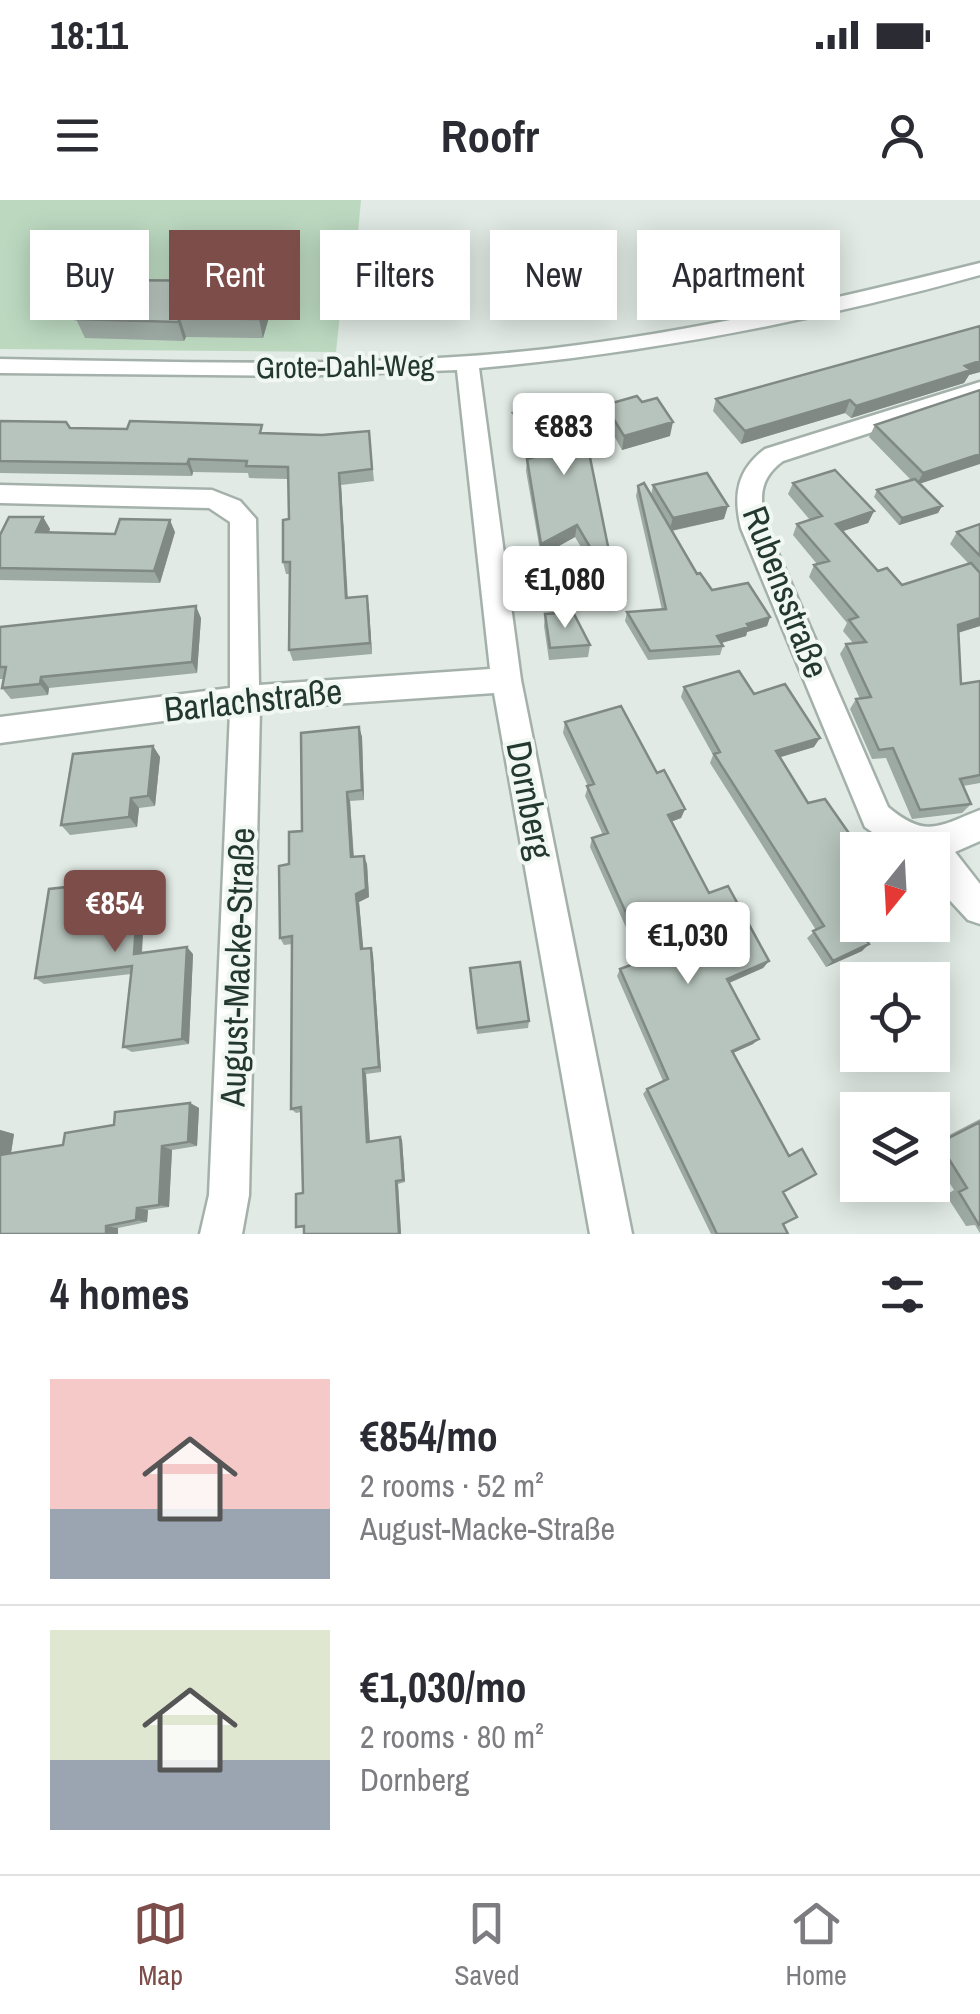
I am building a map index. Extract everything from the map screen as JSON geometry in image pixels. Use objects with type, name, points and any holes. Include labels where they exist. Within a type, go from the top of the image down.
[{"type":"street","name":"Grote-Dahl-Weg","points":[[0,366],[248,368],[466,362],[666,341],[752,327],[980,269]]},
{"type":"street","name":"Dornberg","points":[[466,362],[506,680],[611,1234]]},
{"type":"street","name":"Rubensstraße","points":[[894,832],[876,816],[754,528],[747,496],[753,474],[774,455],[980,389]]},
{"type":"street","name":"August-Macke-Straße","points":[[0,494],[212,498],[232,507],[242,519],[246,541],[245,698],[229,1195],[221,1234]]},
{"type":"street","name":"Barlachstraße","points":[[0,730],[245,698],[506,680]]},
{"type":"street","points":[[950,838],[980,825]]},
{"type":"street","points":[[950,875],[980,908]]},
{"type":"green space","points":[[0,200],[361,200],[358,230],[320,230],[320,320],[339,320],[336,352],[0,349]]},
{"type":"building","points":[[149,280],[169,280],[169,320],[178,322],[110,320],[149,320]]},
{"type":"building","points":[[980,326],[980,361],[965,366],[971,370],[856,406],[850,400],[745,431],[716,399]]},
{"type":"building","points":[[980,390],[980,454],[923,473],[875,425]]},
{"type":"building","points":[[637,396],[642,402],[657,398],[673,422],[624,436],[605,405]]},
{"type":"building","points":[[553,402],[561,412],[581,413],[615,581],[611,583],[577,525],[541,544],[527,459],[534,457],[522,438],[527,433],[513,413]]},
{"type":"building","points":[[0,421],[66,422],[70,428],[127,429],[130,421],[262,425],[260,433],[322,435],[369,431],[372,469],[339,473],[346,598],[367,596],[370,643],[289,650],[290,562],[283,562],[283,520],[289,519],[288,467],[189,459],[187,464],[0,461]]},
{"type":"building","points":[[835,470],[874,511],[836,524],[878,571],[887,568],[902,585],[971,563],[980,573],[980,618],[958,625],[961,684],[980,681],[980,775],[960,779],[971,804],[920,810],[893,748],[879,750],[856,699],[871,697],[846,644],[866,642],[849,620],[858,617],[814,565],[829,561],[797,524],[822,516],[793,483]]},
{"type":"building","points":[[707,473],[728,506],[673,518],[653,485]]},
{"type":"building","points":[[915,479],[942,506],[902,518],[877,490]]},
{"type":"building","points":[[644,483],[697,574],[712,590],[748,583],[770,617],[717,636],[723,646],[650,651],[627,612],[666,609],[638,486]]},
{"type":"building","points":[[9,517],[43,517],[36,532],[115,534],[120,519],[170,520],[154,571],[0,568],[0,535]]},
{"type":"building","points":[[980,524],[980,556],[957,532]]},
{"type":"building","points":[[196,606],[192,662],[41,677],[40,684],[2,688],[6,667],[0,667],[0,627]]},
{"type":"building","points":[[573,612],[590,645],[550,648],[545,614]]},
{"type":"building","points":[[739,671],[754,694],[785,684],[820,738],[776,751],[808,803],[825,799],[848,832],[840,832],[840,942],[869,944],[833,961],[813,931],[824,926],[714,754],[720,752],[684,687]]},
{"type":"building","points":[[621,706],[657,773],[664,770],[685,809],[668,815],[709,893],[728,886],[769,961],[727,979],[759,1039],[732,1051],[789,1156],[802,1149],[816,1174],[783,1192],[797,1217],[783,1224],[788,1234],[717,1234],[647,1089],[668,1079],[620,969],[647,959],[592,838],[608,833],[587,786],[594,784],[565,722]]},
{"type":"building","points":[[359,727],[362,790],[347,792],[351,857],[364,856],[366,889],[356,894],[361,949],[371,948],[379,1067],[363,1069],[367,1142],[400,1137],[403,1180],[396,1181],[399,1234],[304,1234],[304,1226],[296,1227],[296,1194],[303,1193],[301,1107],[291,1109],[292,936],[280,938],[279,866],[289,864],[289,832],[302,831],[301,733]]},
{"type":"building","points":[[153,746],[148,796],[131,798],[129,817],[61,825],[73,754]]},
{"type":"building","points":[[139,879],[134,954],[187,947],[182,1039],[123,1047],[132,966],[35,978],[49,889]]},
{"type":"building","points":[[520,962],[529,1021],[477,1028],[470,968]]},
{"type":"building","points":[[190,1103],[188,1142],[162,1146],[159,1205],[137,1208],[136,1220],[106,1226],[106,1234],[0,1234],[0,1155],[63,1145],[65,1133],[114,1125],[115,1112]]},
{"type":"building","points":[[980,1122],[979,1225],[959,1192],[967,1188],[950,1161],[950,1137]]}]
